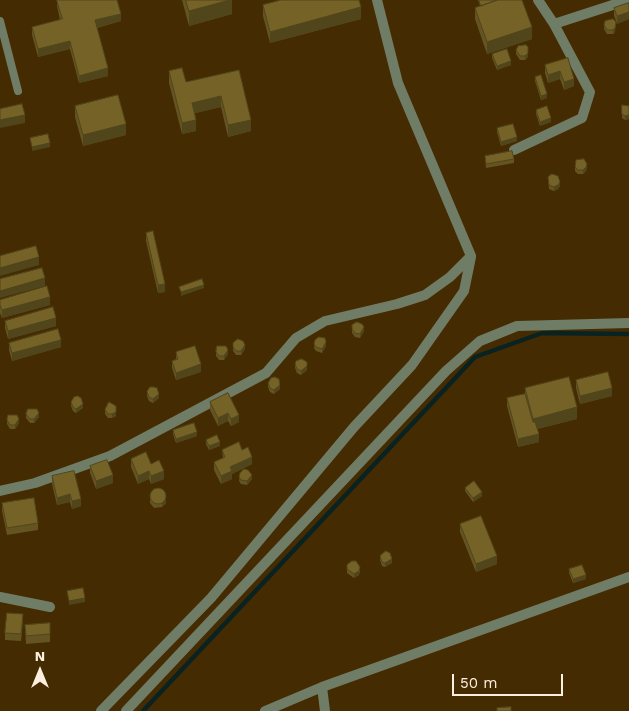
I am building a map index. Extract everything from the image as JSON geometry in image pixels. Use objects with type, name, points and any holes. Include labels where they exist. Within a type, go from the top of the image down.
[{"type":"street","points":[[101,711],[211,598],[354,427],[412,365],[464,291],[471,256],[398,83],[377,0]]},
{"type":"street","points":[[514,150],[582,118],[590,92],[554,24],[538,0]]},
{"type":"street","points":[[554,24],[628,0]]},
{"type":"street","points":[[0,491],[35,483],[110,456],[266,373],[296,338],[325,320],[396,304],[425,295],[450,277],[471,256]]},
{"type":"street","points":[[126,711],[446,371],[480,341],[517,326],[629,323]]},
{"type":"street","points":[[265,711],[322,687],[629,577]]},
{"type":"street","points":[[0,597],[50,607]]},
{"type":"street","points":[[322,687],[325,711]]},
{"type":"lane","points":[[0,21],[18,91]]},
{"type":"building","points":[[57,0],[117,0],[121,14],[95,20],[108,68],[79,76],[70,41],[38,49],[32,27],[62,19]]},
{"type":"building","points":[[186,0],[230,0],[189,11]]},
{"type":"building","points":[[281,0],[359,0],[361,7],[270,32],[263,5]]},
{"type":"building","points":[[479,0],[497,0],[481,6]]},
{"type":"building","points":[[498,0],[522,0],[532,27],[487,42],[475,8]]},
{"type":"building","points":[[629,3],[629,12],[617,16],[614,8]]},
{"type":"building","points":[[613,19],[616,22],[615,28],[607,30],[604,25],[605,21]]},
{"type":"building","points":[[526,45],[528,53],[525,56],[520,56],[516,50],[518,46]]},
{"type":"building","points":[[507,49],[511,61],[497,66],[492,54]]},
{"type":"building","points":[[568,58],[574,79],[564,82],[560,71],[548,75],[545,65]]},
{"type":"building","points":[[182,68],[186,82],[239,70],[251,120],[228,125],[221,96],[192,103],[196,120],[182,123],[169,71]]},
{"type":"building","points":[[541,75],[547,94],[541,96],[535,77]]},
{"type":"building","points":[[118,95],[126,124],[83,135],[75,106]]},
{"type":"building","points":[[22,104],[25,115],[0,120],[0,109]]},
{"type":"building","points":[[622,105],[629,106],[629,115],[625,116],[622,114]]},
{"type":"building","points":[[547,106],[551,118],[540,122],[536,110]]},
{"type":"building","points":[[513,124],[517,137],[501,142],[497,128]]},
{"type":"building","points":[[48,134],[50,143],[32,147],[30,138]]},
{"type":"building","points":[[512,151],[514,159],[486,164],[485,156]]},
{"type":"building","points":[[584,159],[587,164],[586,167],[583,170],[578,170],[575,167],[576,160]]},
{"type":"building","points":[[552,174],[558,176],[560,182],[554,187],[549,185],[548,177]]},
{"type":"building","points":[[153,231],[165,284],[158,285],[146,233]]},
{"type":"building","points":[[36,246],[39,257],[0,268],[0,256]]},
{"type":"building","points":[[42,268],[45,278],[0,291],[0,279]]},
{"type":"building","points":[[202,279],[204,285],[181,292],[179,287]]},
{"type":"building","points":[[47,286],[50,297],[2,310],[0,300]]},
{"type":"building","points":[[53,307],[56,318],[8,331],[5,321]]},
{"type":"building","points":[[357,322],[364,327],[360,334],[355,333],[352,329],[352,325]]},
{"type":"building","points":[[58,329],[61,340],[12,353],[9,343]]},
{"type":"building","points":[[319,337],[325,338],[326,342],[322,349],[314,344],[315,340]]},
{"type":"building","points":[[238,339],[243,341],[245,345],[241,351],[236,351],[233,347],[233,343]]},
{"type":"building","points":[[195,346],[201,364],[176,373],[172,361],[178,359],[176,352]]},
{"type":"building","points":[[217,346],[226,346],[228,350],[224,356],[219,356],[216,352]]},
{"type":"building","points":[[302,359],[307,362],[307,366],[301,371],[297,369],[295,364],[296,361]]},
{"type":"building","points":[[608,372],[612,388],[580,396],[576,380]]},
{"type":"building","points":[[569,377],[577,407],[533,419],[525,388]]},
{"type":"building","points":[[271,378],[279,379],[280,385],[274,390],[270,388],[268,383]]},
{"type":"building","points":[[150,387],[157,388],[159,394],[153,399],[149,397],[147,392]]},
{"type":"building","points":[[228,393],[239,415],[231,419],[228,413],[218,418],[210,402]]},
{"type":"building","points":[[525,394],[533,422],[535,422],[539,434],[518,439],[507,398]]},
{"type":"building","points":[[78,396],[83,404],[76,409],[71,402],[74,397]]},
{"type":"building","points":[[109,402],[116,406],[116,412],[112,414],[108,414],[105,410]]},
{"type":"building","points":[[28,409],[37,409],[39,413],[34,419],[30,419],[26,414]]},
{"type":"building","points":[[8,415],[17,415],[19,419],[15,425],[10,425],[7,420]]},
{"type":"building","points":[[194,423],[197,432],[176,439],[173,430]]},
{"type":"building","points":[[217,435],[220,442],[209,446],[206,440]]},
{"type":"building","points":[[239,442],[242,450],[248,447],[252,457],[230,467],[232,471],[221,476],[214,462],[225,457],[222,450]]},
{"type":"building","points":[[146,452],[151,464],[159,460],[164,471],[151,476],[149,471],[138,476],[131,459]]},
{"type":"building","points":[[107,460],[113,475],[96,481],[90,466]]},
{"type":"building","points":[[244,469],[248,470],[252,475],[247,481],[241,480],[239,477]]},
{"type":"building","points":[[74,471],[81,499],[72,501],[70,494],[57,498],[52,476]]},
{"type":"building","points":[[474,481],[482,492],[473,498],[465,488]]},
{"type":"building","points":[[158,488],[164,490],[166,496],[164,502],[158,504],[152,502],[150,496],[152,490]]},
{"type":"building","points":[[34,498],[38,523],[7,528],[2,503]]},
{"type":"building","points":[[481,516],[497,556],[476,564],[460,524]]},
{"type":"building","points":[[386,551],[390,553],[392,559],[385,563],[382,562],[380,556]]},
{"type":"building","points":[[352,561],[356,561],[360,567],[359,571],[354,574],[347,569],[347,565]]},
{"type":"building","points":[[582,565],[586,575],[573,579],[569,569]]},
{"type":"building","points":[[83,588],[85,598],[69,601],[67,591]]},
{"type":"building","points":[[7,613],[23,614],[21,634],[5,633]]},
{"type":"building","points":[[50,623],[50,634],[26,636],[25,625]]},
{"type":"building","points":[[511,707],[511,711],[497,711],[497,708]]},
{"type":"waterway","points":[[143,711],[475,357],[542,333],[629,334]]}]
